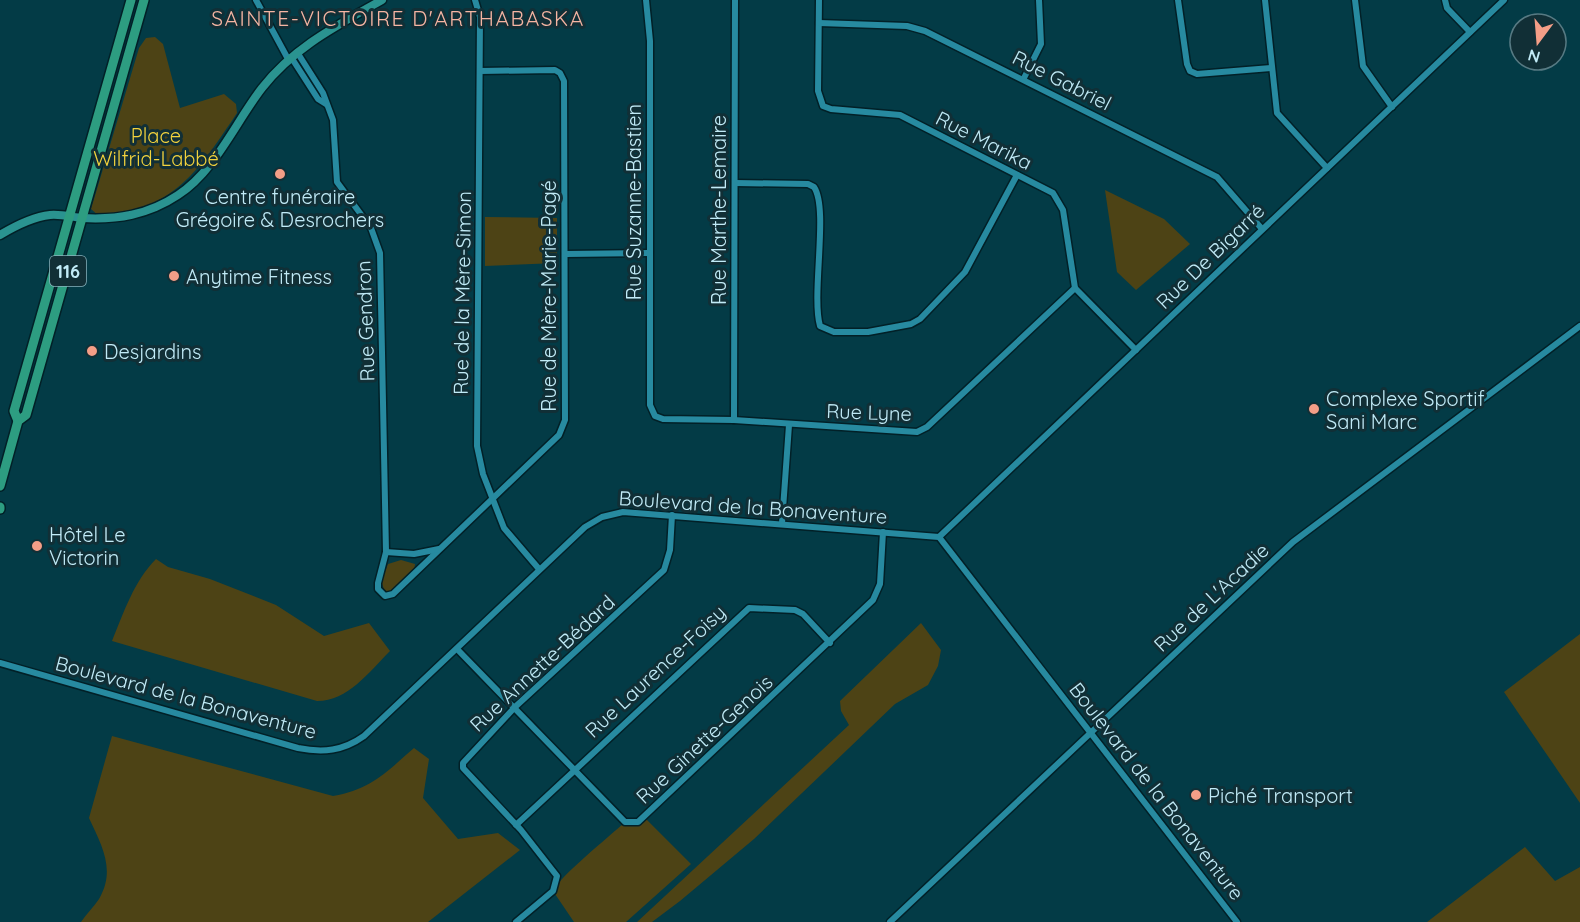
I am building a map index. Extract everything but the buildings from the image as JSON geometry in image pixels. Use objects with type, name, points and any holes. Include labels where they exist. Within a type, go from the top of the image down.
[{"type":"main road","name":"116","points":[[0,486],[18,421],[14,411],[131,0]]},
{"type":"main road","name":"116","points":[[18,421],[26,415],[144,0]]},
{"type":"street","name":"Rue Gendron","points":[[256,0],[292,56],[323,93],[334,129],[337,182],[371,228],[380,253],[386,552]]},
{"type":"street","points":[[0,236],[35,219],[54,215],[118,218],[143,212],[166,202],[192,185],[262,88],[292,56],[382,0]]},
{"type":"street","name":"Rue de la Mère-Simon","points":[[475,0],[480,17],[477,446],[491,500],[504,528],[540,569]]},
{"type":"street","name":"Rue Suzanne-Bastien","points":[[646,0],[650,41],[650,405]]},
{"type":"street","name":"Rue Marthe-Lemaire","points":[[734,420],[735,0]]},
{"type":"street","name":"Rue Marika","points":[[819,0],[818,91],[823,106],[831,109],[900,115],[1053,193],[1061,203],[1076,288]]},
{"type":"street","points":[[1024,78],[1041,44],[1039,0]]},
{"type":"street","points":[[1178,0],[1190,71],[1197,74],[1271,68]]},
{"type":"street","points":[[1265,0],[1277,113],[1327,168]]},
{"type":"street","points":[[1355,0],[1363,66],[1392,107]]},
{"type":"street","points":[[1445,0],[1447,8],[1470,32]]},
{"type":"street","name":"Rue De Bigarré","points":[[939,537],[1504,0]]},
{"type":"street","name":"Rue Gabriel","points":[[819,23],[918,28],[1024,78],[1217,177],[1262,229]]},
{"type":"street","name":"Rue de Mère-Marie-Pagé","points":[[386,552],[378,583],[378,589],[385,596],[393,594],[559,435],[563,427],[566,254],[564,81],[560,73],[555,70],[480,71]]},
{"type":"street","points":[[735,183],[808,184],[814,187],[819,206],[817,303],[820,326],[834,332],[868,332],[911,324],[920,319],[953,287],[974,259],[1017,175]]},
{"type":"street","points":[[566,254],[649,253]]},
{"type":"street","points":[[1076,288],[1136,350]]},
{"type":"street","name":"Rue Lyne","points":[[650,405],[655,416],[663,419],[734,420],[917,432],[927,427],[1076,288]]},
{"type":"street","name":"Rue de L'Acadie","points":[[890,922],[1293,542],[1580,326]]},
{"type":"street","points":[[783,523],[789,425]]},
{"type":"street","name":"Boulevard de la Bonaventure","points":[[0,663],[298,748],[328,751],[352,744],[364,736],[585,527],[602,517],[623,512],[939,537],[1237,922]]},
{"type":"street","name":"Rue Annette-Bédard","points":[[516,825],[463,768],[463,763],[515,707],[664,570],[670,550],[672,515]]},
{"type":"street","name":"Rue Ginette-Genois","points":[[457,649],[625,822],[638,822],[873,600],[878,592],[884,532]]},
{"type":"street","points":[[386,552],[414,554],[439,549]]},
{"type":"street","name":"Rue Laurence-Foisy","points":[[516,825],[749,608],[795,610],[803,614],[830,643]]},
{"type":"street","points":[[516,825],[554,870],[557,882],[553,891],[516,922]]},
{"type":"green space","name":"Place Wilfrid-Labbé","points":[[155,37],[163,44],[180,108],[224,94],[236,104],[237,113],[210,153],[182,184],[166,196],[147,206],[99,216],[91,209],[139,48],[146,38]]},
{"type":"green space","points":[[1105,190],[1164,219],[1190,244],[1136,290],[1117,272]]},
{"type":"green space","points":[[485,217],[557,218],[557,263],[485,266]]},
{"type":"green space","points":[[156,559],[168,567],[210,579],[276,605],[324,636],[369,623],[390,651],[348,691],[328,700],[317,701],[112,641],[136,587]]},
{"type":"green space","points":[[401,560],[415,564],[414,571],[394,591],[385,592],[381,581],[388,564]]},
{"type":"green space","points":[[921,623],[941,650],[938,666],[928,685],[895,704],[754,839],[680,901],[652,922],[637,922],[849,725],[841,711],[840,701]]},
{"type":"green space","points":[[1580,634],[1580,803],[1504,692]]},
{"type":"green space","points":[[112,736],[333,796],[358,789],[377,779],[414,748],[429,759],[423,798],[458,839],[498,833],[520,850],[428,922],[81,922],[99,899],[106,878],[105,858],[89,818]]},
{"type":"green space","points":[[644,817],[691,864],[626,922],[574,922],[553,891],[557,885],[625,822],[632,824]]},
{"type":"green space","points":[[1525,847],[1555,881],[1580,867],[1580,922],[1427,922]]},
{"type":"place","name":"Centre funéraire Grégoire & Desrochers","points":[[280,174]]},
{"type":"place","name":"Anytime Fitness","points":[[174,276]]},
{"type":"place","name":"Desjardins","points":[[92,351]]},
{"type":"place","name":"Complexe Sportif Sani Marc","points":[[1314,409]]},
{"type":"place","name":"Hôtel Le Victorin","points":[[37,546]]},
{"type":"place","name":"Piché Transport","points":[[1196,795]]},
{"type":"district","name":"SAINTE-VICTOIRE D'ARTHABASKA","points":[[398,18]]}]
